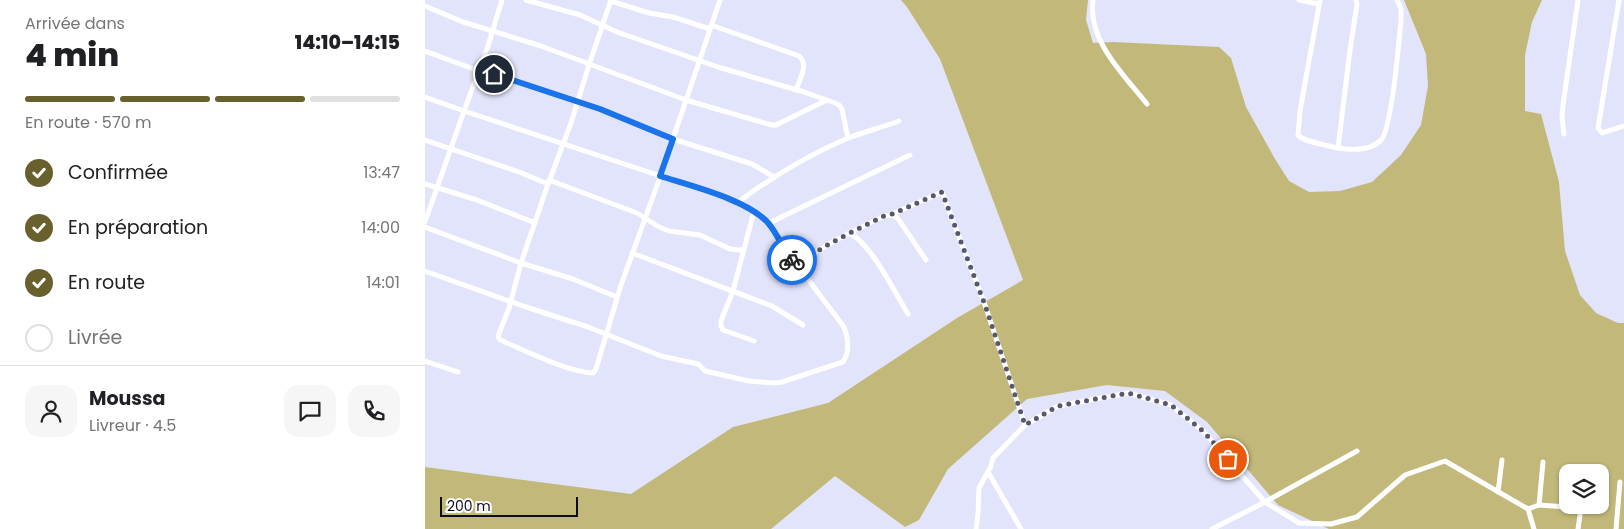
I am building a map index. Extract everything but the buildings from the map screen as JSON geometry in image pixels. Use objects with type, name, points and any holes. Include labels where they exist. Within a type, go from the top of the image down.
[{"type":"street","points":[[425,222],[503,0]]},
{"type":"street","points":[[526,0],[580,15],[602,26],[699,61],[827,100],[839,106],[848,138]]},
{"type":"street","points":[[720,0],[711,27],[699,61],[673,139],[617,297],[596,369],[593,373],[577,371],[500,340],[498,336],[511,302],[521,263],[611,1],[649,13],[711,27],[799,56],[805,64],[796,90]]},
{"type":"street","points":[[1093,0],[1093,17],[1101,41],[1111,59],[1147,104]]},
{"type":"street","points":[[1299,0],[1320,2],[1297,132],[1299,138],[1346,149],[1367,148],[1382,140],[1386,132],[1402,13],[1397,0]]},
{"type":"street","points":[[1338,148],[1356,0]]},
{"type":"street","points":[[1565,134],[1562,117],[1563,105],[1578,0]]},
{"type":"street","points":[[1619,0],[1598,128],[1602,133],[1624,126]]},
{"type":"street","points":[[425,6],[463,22],[541,46],[686,100],[771,125],[827,100]]},
{"type":"street","points":[[425,51],[479,71],[577,101],[673,139],[752,164],[774,177]]},
{"type":"street","points":[[425,96],[463,111],[738,202],[754,211],[769,223],[788,256],[844,327],[847,336],[846,355],[843,362],[782,382],[749,381],[705,371],[698,364],[661,356],[606,334],[425,271]]},
{"type":"street","points":[[738,202],[774,177],[806,159],[848,138],[899,121]]},
{"type":"street","points":[[425,140],[548,182],[645,218],[669,231],[700,235],[730,249],[745,249]]},
{"type":"street","points":[[769,223],[910,155]]},
{"type":"street","points":[[425,184],[477,200],[535,223]]},
{"type":"street","points":[[796,266],[807,257],[850,233],[884,216],[942,192],[985,305],[1025,425]]},
{"type":"street","points":[[754,211],[733,291],[721,321],[723,330],[754,341]]},
{"type":"street","points":[[890,215],[899,220],[926,260]]},
{"type":"street","points":[[425,227],[521,263],[573,279],[617,297]]},
{"type":"street","points":[[850,233],[871,253],[908,314]]},
{"type":"street","points":[[632,253],[772,306],[803,325]]},
{"type":"street","points":[[425,361],[458,372]]},
{"type":"street","points":[[976,529],[979,488],[991,466],[993,458],[1025,425],[1058,406],[1128,393],[1171,405],[1203,431],[1265,502],[1299,524],[1331,524],[1357,517],[1405,475],[1445,460],[1528,509],[1534,529]]},
{"type":"street","points":[[1212,529],[1357,452]]},
{"type":"street","points":[[1498,492],[1502,460]]},
{"type":"street","points":[[1539,505],[1543,462]]},
{"type":"street","points":[[988,472],[1021,529]]},
{"type":"street","points":[[1616,529],[1620,482]]},
{"type":"street","points":[[1528,509],[1539,505],[1559,505]]},
{"type":"street","points":[[1578,529],[1580,514]]},
{"type":"shaded area","points":[[901,0],[1088,0],[1086,20],[1093,43],[1113,42],[1219,47],[1231,58],[1246,107],[1289,181],[1309,192],[1340,191],[1372,182],[1401,155],[1421,125],[1428,86],[1426,54],[1404,0],[1542,0],[1532,22],[1525,55],[1525,111],[1541,114],[1559,182],[1565,251],[1580,295],[1596,313],[1618,323],[1624,323],[1624,529],[1329,529],[1278,505],[1207,422],[1165,391],[1107,385],[1027,399],[948,469],[919,520],[905,527],[835,476],[771,529],[425,529],[425,467],[631,494],[733,427],[828,403],[957,318],[1023,280],[940,59]]},
{"type":"way so far","points":[[792,260],[796,266],[807,257],[842,237],[884,216],[942,192],[985,305],[1025,425],[1058,406],[1128,393],[1171,405],[1203,431],[1228,459]]},
{"type":"route","points":[[494,74],[600,109],[673,139],[660,176],[738,202],[754,211],[769,223],[792,260]]}]
